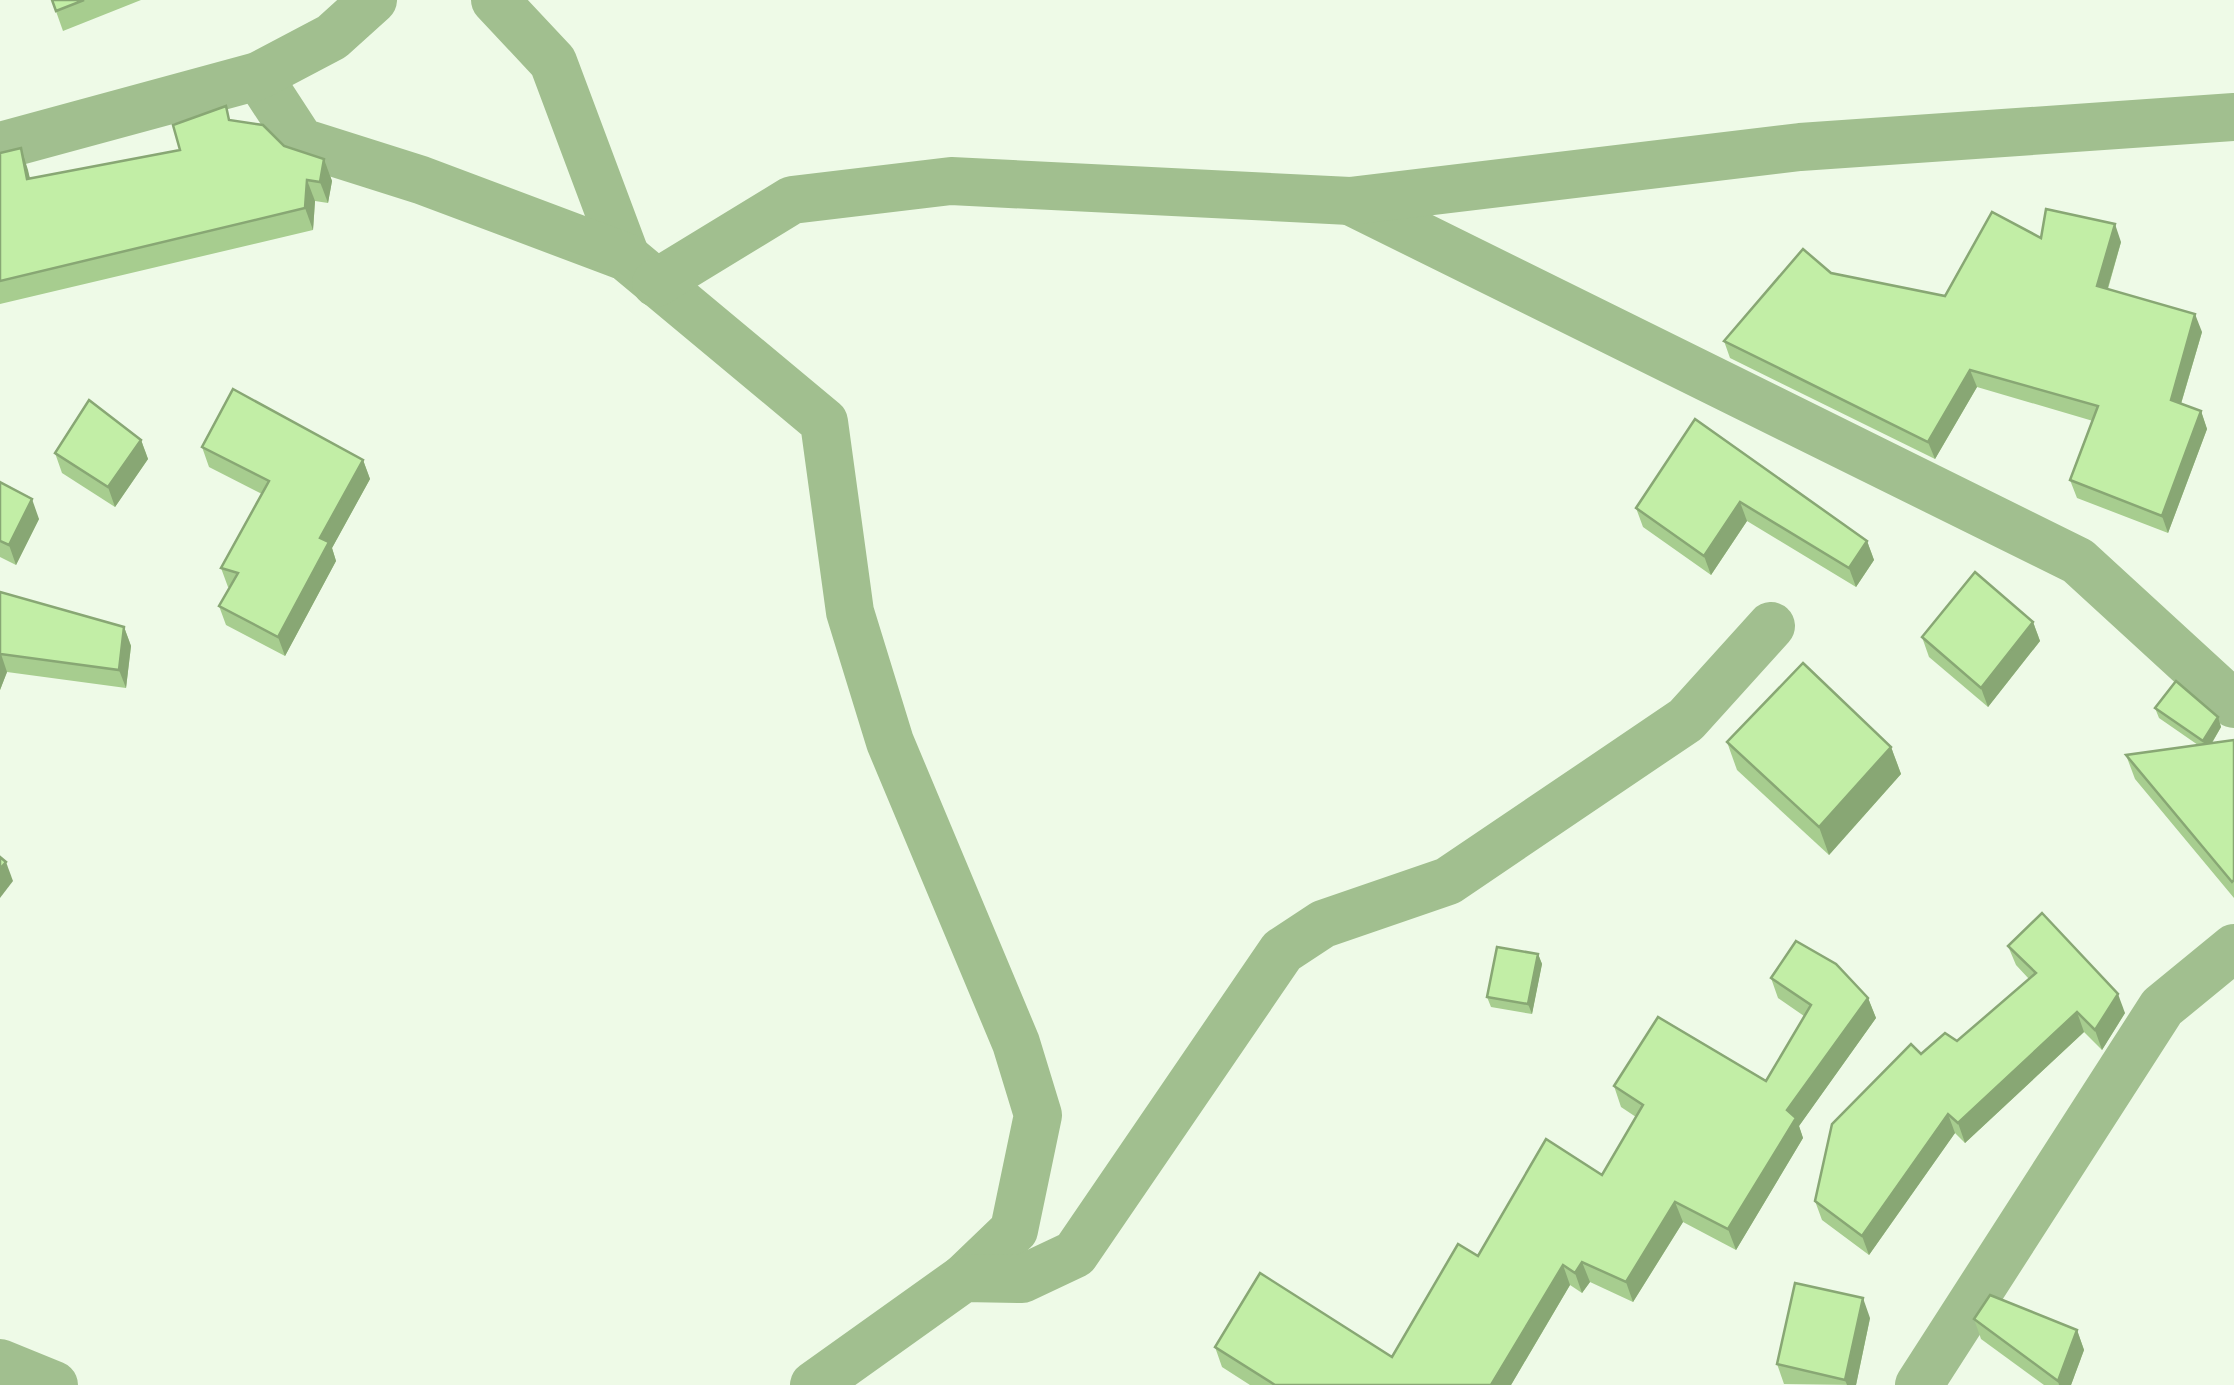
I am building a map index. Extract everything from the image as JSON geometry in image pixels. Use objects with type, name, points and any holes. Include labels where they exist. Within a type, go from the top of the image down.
[{"type":"street","points":[[0,146],[258,76],[332,37],[373,0]]},
{"type":"street","points":[[495,0],[553,62],[641,270]]},
{"type":"street","points":[[258,76],[301,142],[421,180],[641,270],[824,422],[850,612],[890,742],[1016,1043],[1038,1116],[1014,1230],[964,1278],[814,1385]]},
{"type":"street","points":[[641,270],[792,200],[951,181],[1350,202],[1800,147],[2234,118]]},
{"type":"street","points":[[1350,202],[2078,561],[2234,704]]},
{"type":"street","points":[[964,1278],[1022,1279],[1075,1254],[1282,951],[1323,924],[1448,881],[1686,720],[1771,626]]},
{"type":"street","points":[[1920,1385],[2162,1006],[2234,948]]},
{"type":"street","points":[[0,1363],[54,1385]]},
{"type":"building","points":[[52,0],[84,0],[56,11]]},
{"type":"building","points":[[226,106],[229,120],[263,125],[284,146],[324,159],[320,182],[307,180],[305,208],[0,281],[0,153],[21,148],[27,179],[180,150],[173,125]]},
{"type":"building","points":[[2046,209],[2115,224],[2097,286],[2195,314],[2171,400],[2201,411],[2162,516],[2070,480],[2098,406],[1970,370],[1928,442],[1724,341],[1803,249],[1831,273],[1945,296],[1992,212],[2041,238]]},
{"type":"building","points":[[233,389],[363,460],[320,538],[329,542],[278,637],[219,606],[238,573],[221,568],[269,481],[202,447]]},
{"type":"building","points":[[89,400],[141,440],[108,487],[55,453]]},
{"type":"building","points":[[1695,419],[1867,541],[1849,568],[1740,502],[1704,556],[1636,508]]},
{"type":"building","points":[[0,482],[32,499],[9,545],[0,541]]},
{"type":"building","points":[[1975,572],[2033,622],[1981,688],[1922,637]]},
{"type":"building","points":[[0,592],[124,627],[119,670],[0,655]]},
{"type":"building","points":[[1803,663],[1891,747],[1819,827],[1727,742]]},
{"type":"building","points":[[2176,681],[2218,717],[2203,741],[2155,708]]},
{"type":"building","points":[[2234,740],[2234,880],[2232,882],[2126,755]]},
{"type":"building","points":[[2042,913],[2118,994],[2095,1030],[2077,1012],[1958,1123],[1948,1114],[1862,1236],[1815,1201],[1832,1124],[1911,1044],[1921,1054],[1945,1033],[1957,1041],[2036,973],[2008,946]]},
{"type":"building","points":[[1796,941],[1836,964],[1868,998],[1787,1110],[1796,1118],[1728,1229],[1675,1202],[1626,1282],[1582,1262],[1575,1273],[1563,1265],[1491,1385],[1275,1385],[1215,1347],[1260,1273],[1392,1357],[1458,1244],[1478,1256],[1546,1139],[1602,1175],[1643,1105],[1614,1086],[1658,1017],[1766,1081],[1811,1005],[1771,978]]},
{"type":"building","points":[[1497,947],[1538,954],[1528,1004],[1487,997]]},
{"type":"building","points":[[1795,1283],[1863,1298],[1845,1380],[1777,1364]]},
{"type":"building","points":[[1990,1295],[2077,1330],[2058,1381],[1974,1319]]}]
